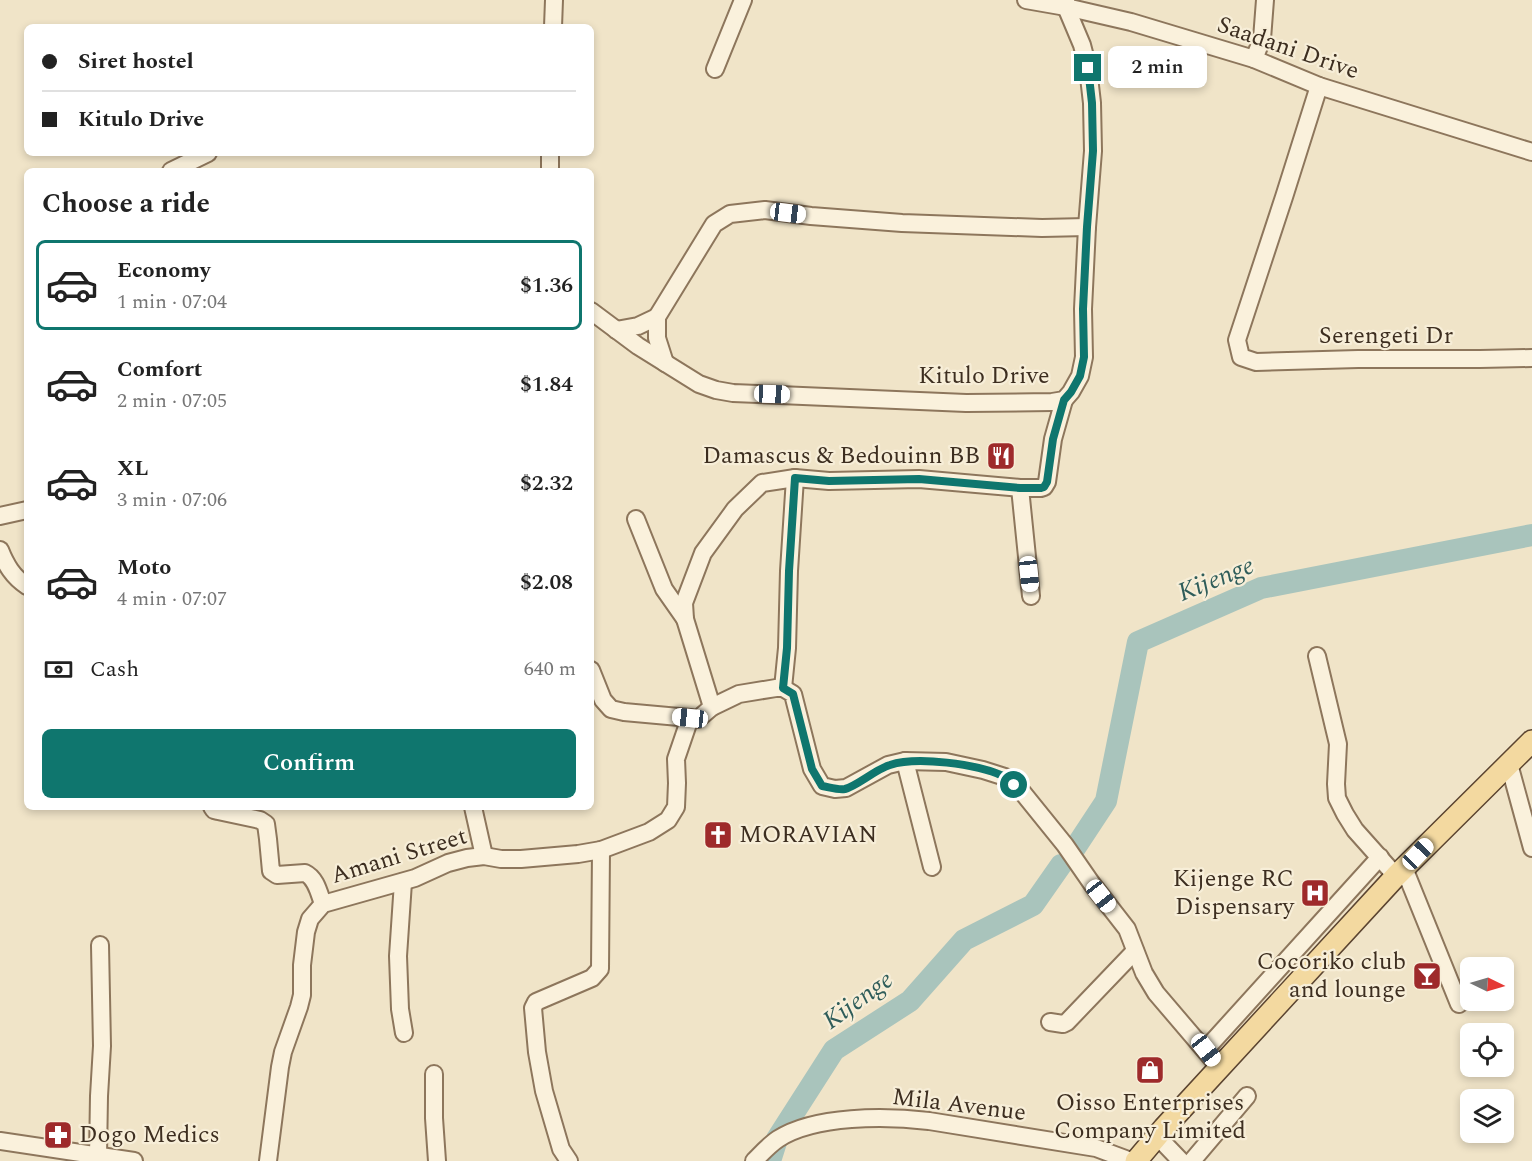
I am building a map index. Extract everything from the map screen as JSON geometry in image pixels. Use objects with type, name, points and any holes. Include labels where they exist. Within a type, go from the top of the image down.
[{"type":"main road","points":[[1136,1161],[1400,872],[1532,741]]},
{"type":"street","points":[[553,24],[554,0]]},
{"type":"street","points":[[715,69],[743,0]]},
{"type":"street","name":"Saadani Drive","points":[[1026,0],[1066,3],[1131,22],[1254,59],[1318,86],[1532,152]]},
{"type":"street","points":[[1254,59],[1262,39],[1265,0]]},
{"type":"street","name":"Kitulo Drive","points":[[594,313],[665,363],[699,384],[716,390],[733,393],[966,403],[1064,400],[1080,376],[1084,357],[1083,309],[1093,151],[1092,103],[1088,68],[1066,3]]},
{"type":"street","name":"Serengeti Dr","points":[[1318,86],[1237,340],[1241,357],[1256,362],[1532,358]]},
{"type":"street","points":[[177,168],[202,156]]},
{"type":"street","points":[[616,330],[638,326],[657,316],[714,224],[730,213],[765,210],[902,223],[1042,228],[1087,227]]},
{"type":"street","points":[[657,316],[657,338],[665,363]]},
{"type":"street","points":[[712,707],[685,619],[684,603],[703,553],[735,509],[762,483],[795,478],[829,481],[919,479],[1041,488],[1047,482],[1053,439],[1064,400]]},
{"type":"street","points":[[783,688],[795,478]]},
{"type":"street","points":[[1020,488],[1031,596]]},
{"type":"street","points":[[0,516],[24,511]]},
{"type":"street","points":[[636,519],[664,589],[685,619]]},
{"type":"street","points":[[0,550],[6,565],[24,584]]},
{"type":"street","points":[[1317,656],[1338,744],[1336,798],[1355,830],[1380,857],[1400,872],[1459,1004]]},
{"type":"street","points":[[594,678],[603,700],[611,709],[698,719],[712,707],[740,694],[783,688],[793,694],[812,769],[822,786],[846,789],[888,765],[905,761],[946,762],[1005,777],[1023,793],[1065,845],[1127,929],[1144,973],[1156,993],[1220,1068]]},
{"type":"street","name":"Amani Street","points":[[268,1161],[283,1052],[302,995],[302,965],[306,932],[310,919],[323,904],[403,882],[448,863],[467,858],[484,856],[521,859],[578,854],[601,850],[649,832],[668,820],[676,807],[676,759],[690,718]]},
{"type":"street","points":[[905,761],[932,867]]},
{"type":"street","points":[[1509,765],[1532,848]]},
{"type":"street","points":[[216,810],[260,820],[266,824],[271,871],[277,875],[305,873],[309,875],[316,884],[323,904]]},
{"type":"street","points":[[474,810],[484,856]]},
{"type":"street","points":[[569,1161],[561,1149],[544,1091],[537,1052],[533,1008],[536,1002],[592,978],[600,969],[601,850]]},
{"type":"street","points":[[1206,1050],[1380,857]]},
{"type":"street","points":[[403,882],[398,956],[400,1009],[404,1033]]},
{"type":"street","points":[[98,1156],[102,1046],[100,945]]},
{"type":"street","points":[[1050,1022],[1063,1024],[1067,1022],[1135,951]]},
{"type":"street","points":[[434,1074],[437,1161]]},
{"type":"street","points":[[1192,1161],[1247,1096]]},
{"type":"street","name":"Mila Avenue","points":[[754,1161],[777,1139],[797,1129],[832,1120],[881,1118],[929,1121],[1131,1161]]},
{"type":"street","points":[[1157,1136],[1181,1161]]},
{"type":"street","points":[[0,1141],[134,1161]]},
{"type":"waterway","name":"Kijenge","points":[[1075,848],[1106,801],[1138,642],[1261,588],[1532,535]]},
{"type":"waterway","name":"Kijenge","points":[[770,1161],[777,1139],[834,1050],[910,1001],[964,940],[1033,905],[1061,865]]},
{"type":"place","name":"Damascus & Bedouinn BB","points":[[1001,456]]},
{"type":"place","name":"MORAVIAN","points":[[718,835]]},
{"type":"place","name":"Kijenge RC Dispensary","points":[[1315,893]]},
{"type":"place","name":"Cocoriko club and lounge","points":[[1427,976]]},
{"type":"place","name":"Oisso Enterprises Company Limited","points":[[1150,1070]]},
{"type":"place","name":"Dogo Medics","points":[[58,1135]]},
{"type":"route","points":[[1014,785],[1005,777],[983,770],[946,762],[905,761],[888,765],[846,789],[822,786],[812,769],[793,694],[783,688],[795,478],[829,481],[919,479],[1020,488],[1044,487],[1047,482],[1053,439],[1064,400],[1080,376],[1084,357],[1083,309],[1093,151],[1092,103],[1088,68]]}]
